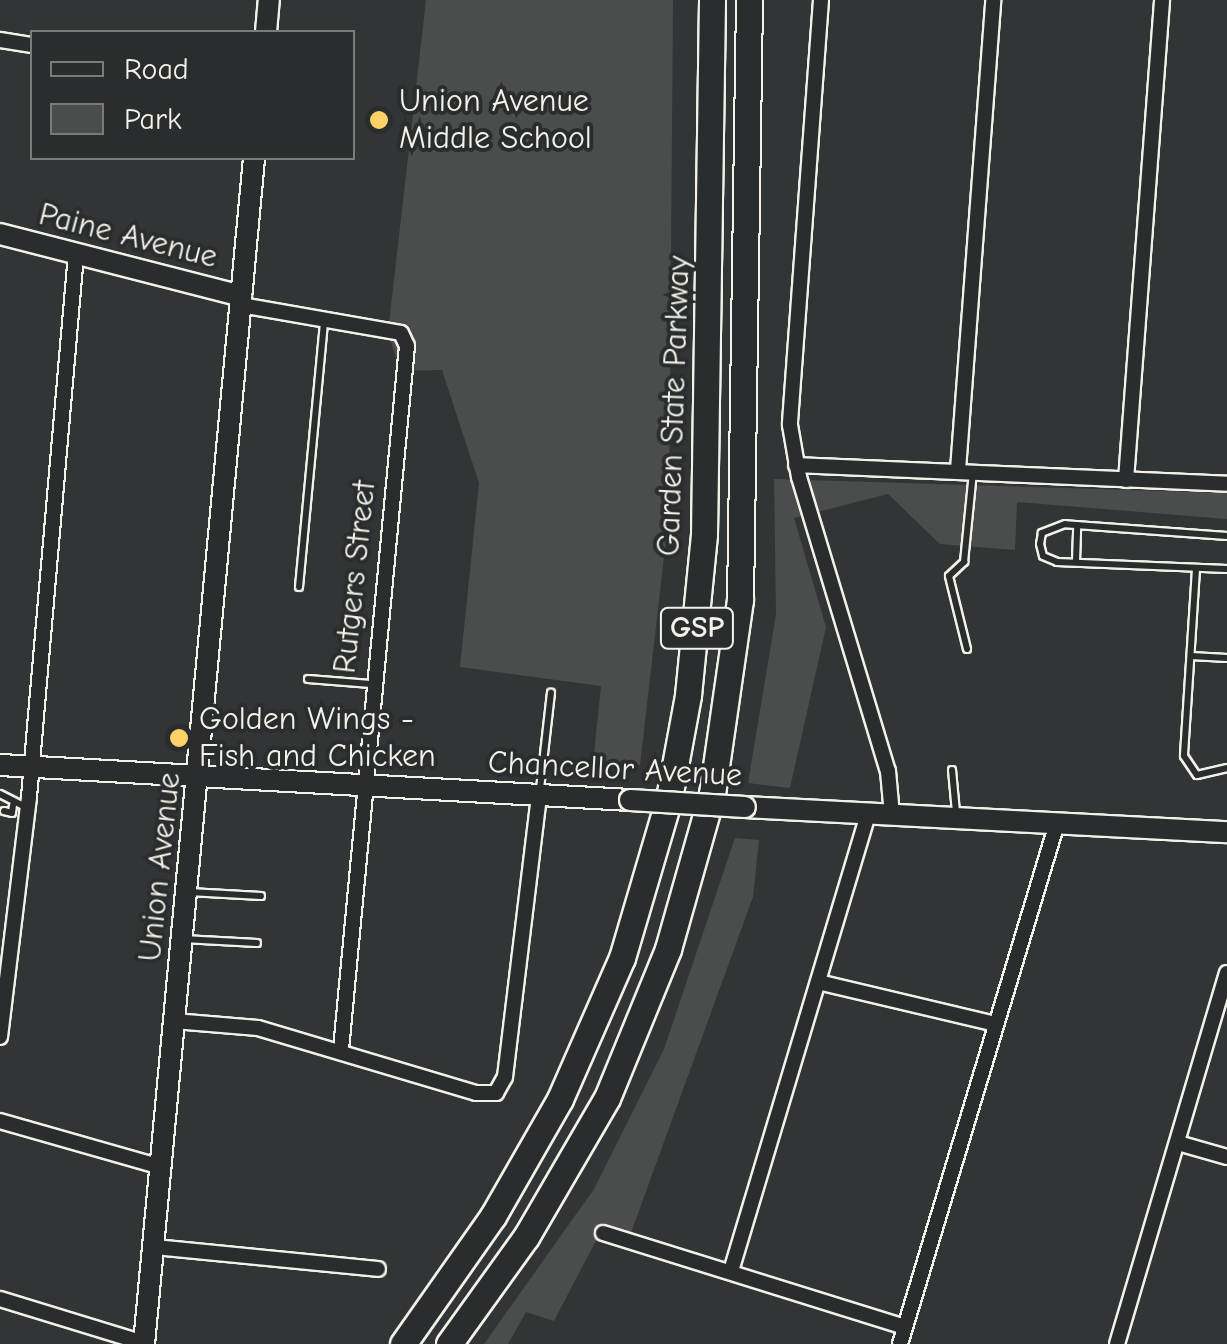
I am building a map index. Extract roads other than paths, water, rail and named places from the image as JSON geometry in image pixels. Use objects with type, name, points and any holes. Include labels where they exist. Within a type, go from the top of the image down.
[{"type":"highway","name":"Garden State Parkway","points":[[403,1344],[509,1190],[575,1068],[634,924],[668,798],[693,659],[704,534],[712,0]]},
{"type":"highway","name":"GSP","points":[[449,1344],[526,1237],[606,1098],[668,950],[712,794],[740,600],[749,0]]},
{"type":"main road","points":[[266,30],[269,0]]},
{"type":"main road","name":"Union Avenue","points":[[144,1344],[200,776],[254,160]]},
{"type":"main road","name":"Paine Avenue","points":[[0,234],[241,300]]},
{"type":"main road","name":"Chancellor Avenue","points":[[0,765],[1227,832]]},
{"type":"street","points":[[821,0],[790,381],[796,465],[888,772],[892,814]]},
{"type":"street","points":[[965,471],[993,0]]},
{"type":"street","points":[[1126,480],[1162,0]]},
{"type":"street","points":[[0,40],[30,45]]},
{"type":"street","points":[[0,1037],[20,806],[31,767],[76,254]]},
{"type":"street","name":"Rutgers Street","points":[[241,300],[401,333],[407,346],[371,684],[340,1049]]},
{"type":"street","points":[[796,465],[1227,484]]},
{"type":"street","points":[[174,1021],[258,1028],[340,1049],[476,1093],[496,1093],[505,1077],[513,1022],[539,795]]},
{"type":"street","points":[[730,1271],[868,813]]},
{"type":"street","points":[[900,1344],[1058,823]]},
{"type":"street","points":[[1117,1344],[1227,973]]},
{"type":"street","points":[[818,982],[995,1024]]},
{"type":"street","points":[[0,1121],[161,1167]]},
{"type":"street","points":[[1178,1143],[1227,1157]]},
{"type":"street","points":[[604,1233],[904,1326]]},
{"type":"street","points":[[154,1248],[378,1269]]},
{"type":"street","points":[[0,1299],[144,1344]]},
{"type":"lane","points":[[300,588],[324,320]]},
{"type":"lane","points":[[965,471],[964,562],[949,576],[967,648]]},
{"type":"lane","points":[[1076,561],[1077,525]]},
{"type":"lane","points":[[1227,536],[1053,526],[1042,532],[1040,544],[1048,560],[1227,569]]},
{"type":"lane","points":[[1196,569],[1188,770],[1197,775],[1227,768]]},
{"type":"lane","points":[[1191,656],[1227,658]]},
{"type":"lane","points":[[308,679],[371,684]]},
{"type":"lane","points":[[539,795],[551,693]]},
{"type":"lane","points":[[952,770],[956,818]]},
{"type":"lane","points":[[0,794],[20,806],[12,813],[4,811]]},
{"type":"lane","points":[[187,892],[262,896]]},
{"type":"lane","points":[[182,940],[257,943]]},
{"type":"place","name":"Union Avenue Middle School","points":[[379,120]]},
{"type":"place","name":"Golden Wings - Fish and Chicken","points":[[179,738]]}]
